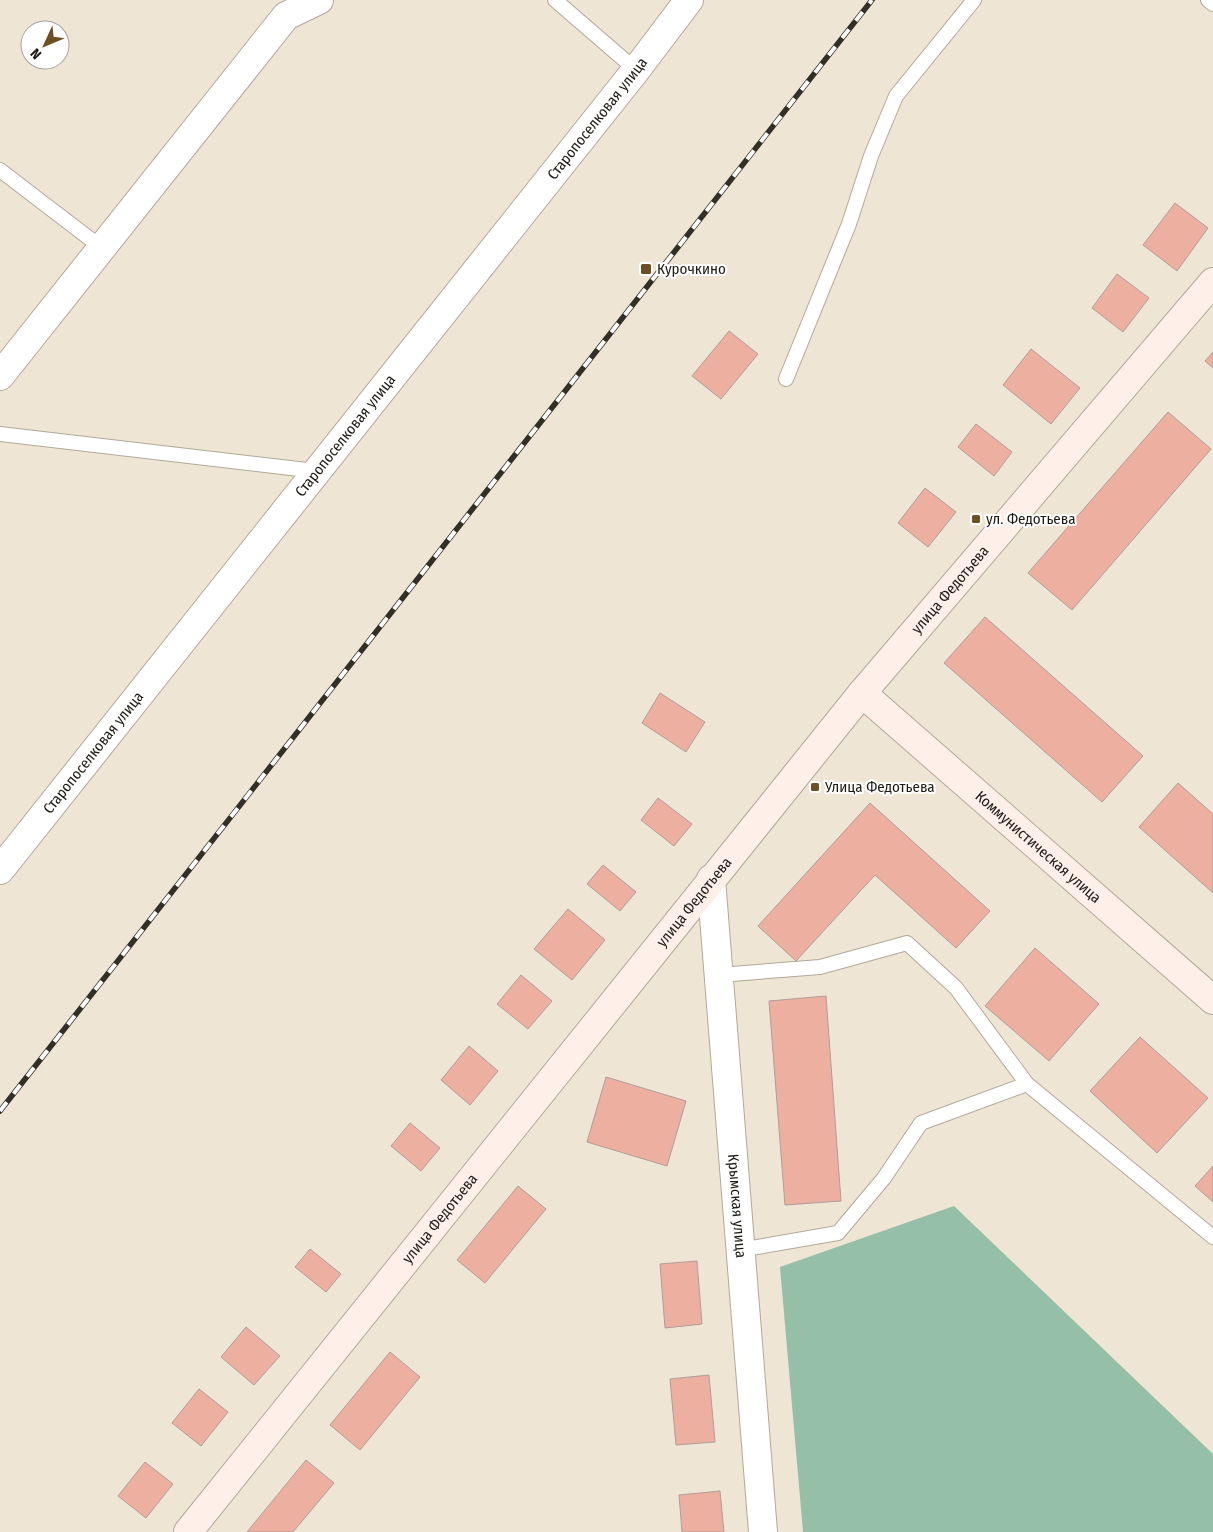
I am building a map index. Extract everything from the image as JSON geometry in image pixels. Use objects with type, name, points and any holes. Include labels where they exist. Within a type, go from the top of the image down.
[{"type":"main road","name":"улица Федотьева","points":[[188,1532],[862,692],[1213,282]]},
{"type":"main road","name":"Коммунистическая улица","points":[[862,692],[1213,1000]]},
{"type":"street","points":[[0,376],[286,16],[319,0]]},
{"type":"street","name":"Старопоселковая улица","points":[[0,870],[636,70],[688,0]]},
{"type":"street","name":"Крымская улица","points":[[711,879],[763,1532]]},
{"type":"lane","points":[[555,0],[636,70]]},
{"type":"lane","points":[[786,378],[842,242],[871,156],[896,96],[974,0]]},
{"type":"lane","points":[[1208,0],[1213,4]]},
{"type":"lane","points":[[0,170],[102,248]]},
{"type":"lane","points":[[0,434],[316,471]]},
{"type":"lane","points":[[719,975],[820,967],[907,943],[956,988],[1027,1084],[1213,1237]]},
{"type":"lane","points":[[740,1250],[838,1233],[884,1178],[921,1122],[1027,1084]]},
{"type":"green space","points":[[954,1206],[1213,1454],[1213,1532],[803,1532],[780,1267]]},
{"type":"building","points":[[1175,203],[1208,228],[1177,271],[1143,245]]},
{"type":"building","points":[[1117,274],[1149,298],[1123,332],[1092,308]]},
{"type":"building","points":[[729,331],[758,354],[721,399],[692,376]]},
{"type":"building","points":[[1031,349],[1080,388],[1051,424],[1003,385]]},
{"type":"building","points":[[1213,352],[1213,368],[1205,361]]},
{"type":"building","points":[[1168,412],[1211,449],[1072,610],[1028,573]]},
{"type":"building","points":[[976,424],[1012,452],[994,476],[958,447]]},
{"type":"building","points":[[925,488],[956,512],[928,547],[898,523]]},
{"type":"building","points":[[985,617],[1143,756],[1102,802],[944,663]]},
{"type":"building","points":[[660,693],[705,722],[686,752],[642,723]]},
{"type":"building","points":[[1178,783],[1213,814],[1213,893],[1139,827]]},
{"type":"building","points":[[658,798],[692,824],[674,846],[641,820]]},
{"type":"building","points":[[870,803],[990,911],[956,948],[875,875],[796,961],[758,926]]},
{"type":"building","points":[[603,865],[636,892],[620,911],[587,884]]},
{"type":"building","points":[[568,909],[605,940],[572,980],[534,949]]},
{"type":"building","points":[[1035,948],[1099,1004],[1049,1061],[985,1006]]},
{"type":"building","points":[[521,975],[552,1001],[528,1029],[497,1004]]},
{"type":"building","points":[[826,996],[841,1201],[785,1205],[769,1001]]},
{"type":"building","points":[[1140,1037],[1208,1098],[1157,1153],[1090,1091]]},
{"type":"building","points":[[469,1046],[498,1071],[470,1105],[441,1080]]},
{"type":"building","points":[[606,1077],[686,1101],[667,1166],[587,1142]]},
{"type":"building","points":[[410,1123],[440,1148],[421,1171],[391,1146]]},
{"type":"building","points":[[1213,1166],[1213,1202],[1195,1186]]},
{"type":"building","points":[[518,1186],[546,1209],[485,1283],[457,1260]]},
{"type":"building","points":[[310,1249],[341,1274],[326,1292],[295,1267]]},
{"type":"building","points":[[697,1261],[702,1324],[665,1328],[660,1264]]},
{"type":"building","points":[[246,1327],[280,1356],[254,1385],[221,1357]]},
{"type":"building","points":[[390,1352],[420,1377],[360,1450],[330,1425]]},
{"type":"building","points":[[709,1375],[715,1442],[676,1445],[670,1379]]},
{"type":"building","points":[[199,1389],[228,1412],[201,1446],[172,1423]]},
{"type":"building","points":[[306,1460],[334,1483],[293,1532],[247,1532]]},
{"type":"building","points":[[145,1462],[173,1484],[146,1518],[118,1496]]},
{"type":"building","points":[[720,1491],[724,1532],[682,1532],[679,1495]]},
{"type":"railway","points":[[0,1111],[872,0]]},
{"type":"place","name":"Курочкино","points":[[646,269]]},
{"type":"place","name":"ул. Федотьева","points":[[976,519]]},
{"type":"place","name":"Улица Федотьева","points":[[815,787]]}]
